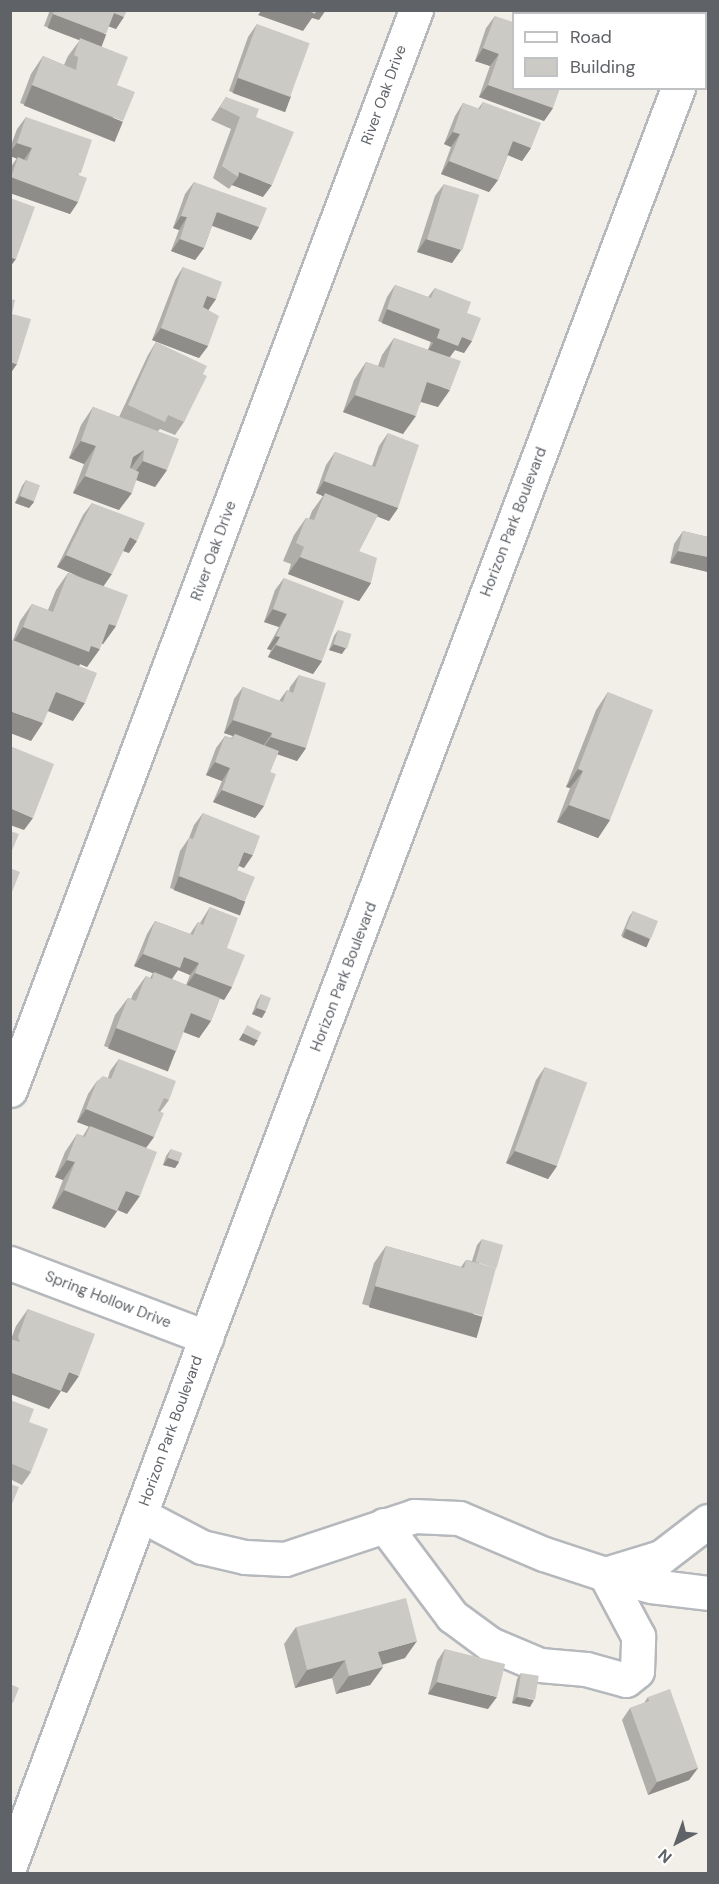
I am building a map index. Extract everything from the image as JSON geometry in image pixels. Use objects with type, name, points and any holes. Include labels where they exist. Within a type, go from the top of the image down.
[{"type":"street","name":"River Oak Drive","points":[[10,1090],[416,10]]},
{"type":"street","name":"Horizon Park Boulevard","points":[[10,1865],[206,1336],[677,90]]},
{"type":"street","name":"Spring Hollow Drive","points":[[10,1263],[206,1336]]},
{"type":"street","points":[[141,1515],[202,1547],[245,1557],[285,1558],[328,1547],[414,1516],[459,1518],[544,1554],[605,1574],[651,1586],[708,1593]]},
{"type":"street","points":[[605,1574],[661,1557],[708,1521]]},
{"type":"street","points":[[384,1525],[452,1616],[490,1644],[540,1665],[586,1669],[626,1680],[637,1671],[638,1636],[605,1574]]},
{"type":"building","points":[[54,10],[127,10],[124,17],[114,13],[106,34],[53,14]]},
{"type":"building","points":[[552,10],[587,10],[586,12]]},
{"type":"building","points":[[495,16],[512,22],[512,90],[559,90],[553,108],[488,85],[499,54],[483,48]]},
{"type":"building","points":[[257,24],[310,43],[290,97],[238,78]]},
{"type":"building","points":[[80,38],[128,57],[117,85],[135,92],[123,121],[32,85],[43,56],[76,70],[78,57],[74,55]]},
{"type":"building","points":[[226,97],[259,109],[256,117],[294,132],[272,185],[239,172],[238,177],[222,166],[240,117],[220,107]]},
{"type":"building","points":[[483,102],[541,123],[531,148],[513,141],[498,180],[449,161],[460,134],[453,132],[463,103],[480,109]]},
{"type":"building","points":[[26,117],[92,140],[81,173],[76,174],[87,178],[78,202],[11,177],[18,157],[27,161],[32,148],[17,143]]},
{"type":"building","points":[[194,182],[267,208],[259,227],[217,212],[204,248],[180,239],[187,217],[181,216]]},
{"type":"building","points":[[444,184],[479,195],[462,250],[427,239]]},
{"type":"building","points":[[10,198],[35,207],[16,259],[10,257]]},
{"type":"building","points":[[183,267],[222,282],[216,299],[207,296],[203,307],[219,316],[208,346],[161,328]]},
{"type":"building","points":[[395,285],[431,298],[435,288],[471,302],[467,313],[481,318],[472,341],[462,337],[458,346],[437,338],[440,329],[387,309]]},
{"type":"building","points":[[10,299],[15,300],[12,314],[31,319],[17,364],[10,362]]},
{"type":"building","points":[[394,338],[461,361],[450,390],[427,382],[416,416],[355,395],[366,362],[384,368]]},
{"type":"building","points":[[156,342],[207,366],[203,374],[207,376],[184,422],[168,415],[165,422],[128,405]]},
{"type":"building","points":[[93,407],[179,439],[167,470],[143,461],[144,450],[133,457],[130,468],[139,472],[132,493],[85,476],[96,446],[81,441]]},
{"type":"building","points":[[388,433],[419,445],[398,508],[324,481],[335,452],[375,467]]},
{"type":"building","points":[[26,480],[40,485],[34,501],[20,496]]},
{"type":"building","points":[[325,493],[378,515],[359,551],[377,558],[371,583],[300,557],[304,547],[296,543],[306,518],[314,520]]},
{"type":"building","points":[[92,503],[145,523],[137,541],[130,537],[112,574],[66,555]]},
{"type":"building","points":[[683,531],[708,537],[708,557],[678,551]]},
{"type":"building","points":[[68,573],[128,595],[116,626],[109,624],[100,649],[91,646],[89,652],[23,627],[32,604],[53,612]]},
{"type":"building","points":[[284,578],[344,601],[322,661],[276,645],[280,637],[276,636],[287,614],[273,609]]},
{"type":"building","points":[[338,630],[351,634],[347,648],[334,644]]},
{"type":"building","points":[[10,639],[97,673],[85,703],[56,692],[43,723],[10,711]]},
{"type":"building","points":[[299,675],[326,683],[306,748],[271,737],[272,733],[233,720],[243,687],[283,702],[287,690],[293,693]]},
{"type":"building","points":[[608,692],[653,710],[610,820],[569,805],[583,771],[578,769]]},
{"type":"building","points":[[235,734],[279,751],[270,772],[276,774],[264,806],[222,790],[230,768],[215,762],[225,736],[232,739]]},
{"type":"building","points":[[10,746],[54,764],[33,818],[10,808]]},
{"type":"building","points":[[203,813],[260,836],[253,855],[244,852],[237,870],[255,877],[245,901],[179,876],[189,838],[193,839]]},
{"type":"building","points":[[10,831],[19,834],[10,855]]},
{"type":"building","points":[[10,868],[20,872],[10,897]]},
{"type":"building","points":[[210,907],[238,918],[227,948],[245,955],[232,987],[195,973],[199,963],[184,957],[180,968],[143,954],[155,921],[193,935],[198,922],[203,925]]},
{"type":"building","points":[[633,911],[658,921],[651,939],[626,929]]},
{"type":"building","points":[[154,972],[220,998],[211,1021],[191,1013],[176,1051],[116,1028],[128,998],[136,1001],[146,976],[152,979]]},
{"type":"building","points":[[261,994],[271,998],[266,1011],[257,1008]]},
{"type":"building","points":[[247,1025],[261,1032],[257,1040],[243,1033]]},
{"type":"building","points":[[119,1059],[176,1081],[169,1100],[164,1098],[158,1111],[164,1113],[154,1137],[86,1109],[97,1081],[103,1076],[111,1079]]},
{"type":"building","points":[[545,1067],[587,1082],[557,1166],[515,1151]]},
{"type":"building","points":[[90,1126],[157,1152],[140,1196],[126,1191],[117,1211],[64,1190],[75,1162],[67,1160],[77,1134],[85,1137]]},
{"type":"building","points":[[171,1149],[182,1153],[179,1162],[168,1157]]},
{"type":"building","points":[[482,1239],[503,1245],[497,1268],[475,1262]]},
{"type":"building","points":[[386,1246],[464,1268],[466,1260],[496,1268],[483,1316],[375,1286]]},
{"type":"building","points":[[28,1309],[95,1334],[79,1376],[69,1372],[61,1391],[10,1372],[10,1339],[20,1342],[18,1337]]},
{"type":"building","points":[[10,1400],[34,1409],[29,1422],[48,1429],[31,1472],[10,1463]]},
{"type":"building","points":[[10,1484],[19,1487],[10,1509]]},
{"type":"building","points":[[406,1598],[417,1641],[378,1652],[383,1667],[349,1676],[345,1660],[307,1670],[296,1627]]},
{"type":"building","points":[[445,1649],[505,1664],[497,1697],[437,1682]]},
{"type":"building","points":[[521,1673],[539,1676],[535,1700],[517,1697]]},
{"type":"building","points":[[10,1684],[19,1688],[13,1703],[10,1702]]},
{"type":"building","points":[[670,1689],[698,1768],[657,1782],[630,1708],[649,1701],[648,1697]]}]
